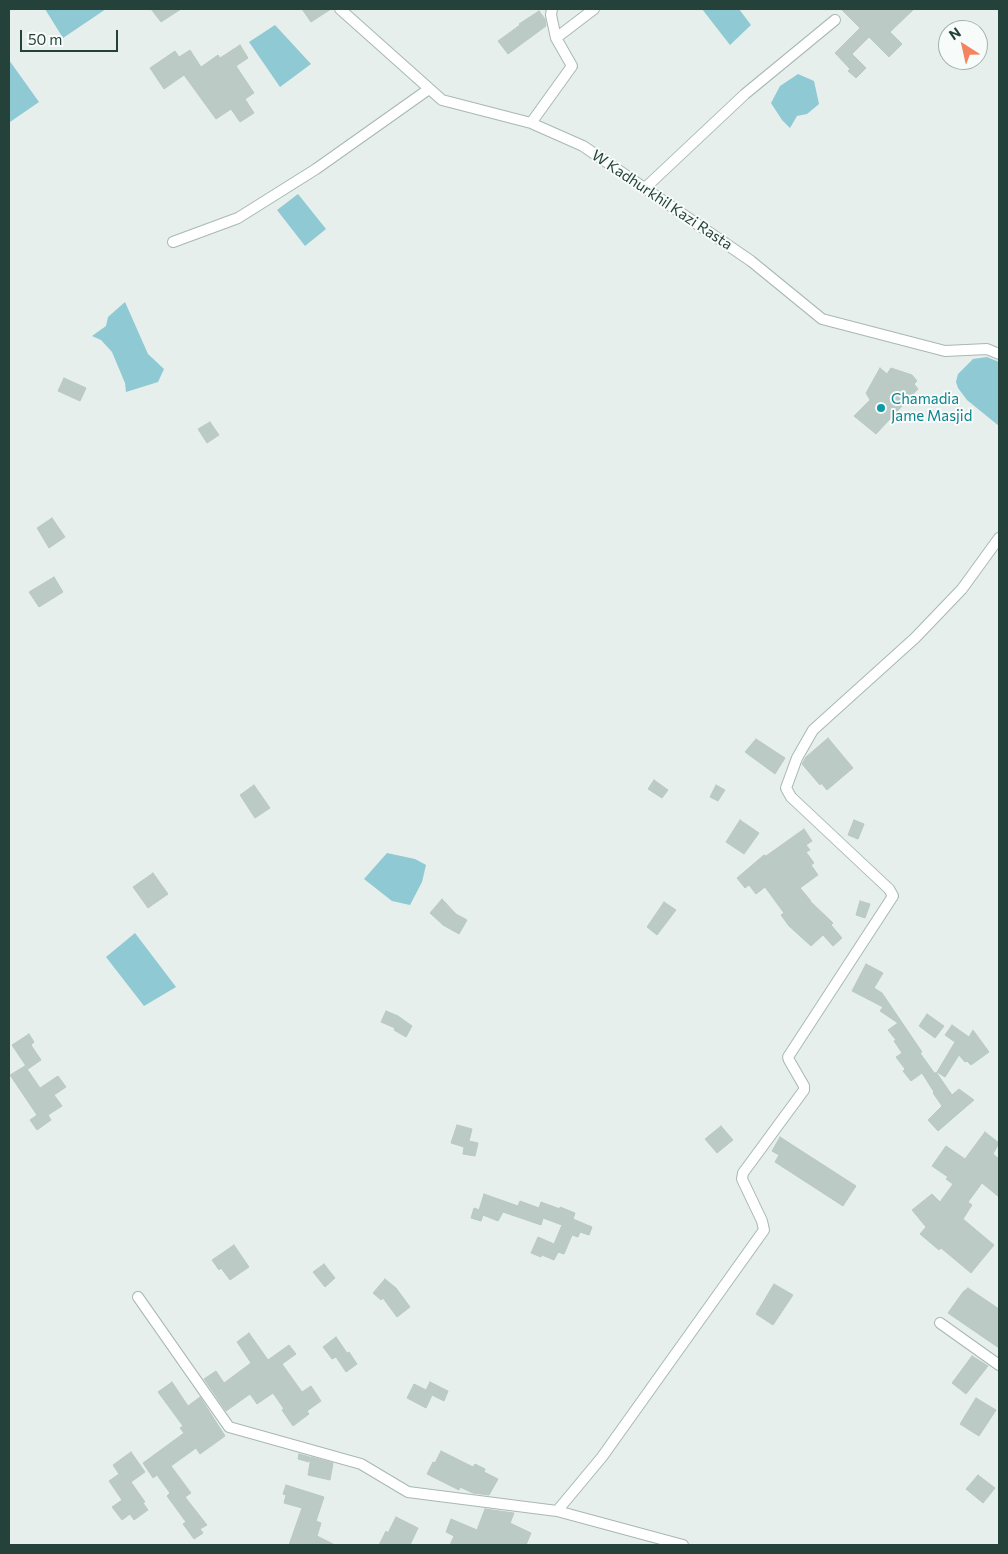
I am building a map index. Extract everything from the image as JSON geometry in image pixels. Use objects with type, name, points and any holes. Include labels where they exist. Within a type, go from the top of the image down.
[{"type":"street","name":"W Kadhurkhil Kazi Rasta","points":[[340,9],[442,100],[531,123],[583,146],[751,261],[822,319],[946,351],[987,348],[999,354]]},
{"type":"street","points":[[531,123],[572,66],[556,38],[551,15],[552,9]]},
{"type":"street","points":[[556,38],[594,9]]},
{"type":"street","points":[[645,188],[745,94],[835,20]]},
{"type":"street","points":[[173,242],[238,218],[316,169],[429,89]]},
{"type":"street","points":[[557,1511],[602,1457],[764,1230],[762,1221],[742,1179],[743,1173],[804,1090],[804,1086],[788,1057],[892,896],[889,889],[791,797],[786,788],[797,758],[813,730],[915,638],[962,589],[999,538]]},
{"type":"street","points":[[138,1297],[229,1428],[361,1464],[408,1492],[557,1511],[683,1545]]},
{"type":"street","points":[[940,1323],[999,1365]]},
{"type":"water","points":[[45,9],[106,9],[63,38]]},
{"type":"water","points":[[702,9],[739,9],[751,25],[730,45]]},
{"type":"water","points":[[275,25],[311,64],[280,87],[249,42]]},
{"type":"water","points":[[9,60],[39,102],[10,122],[9,120]]},
{"type":"water","points":[[798,74],[814,81],[819,104],[807,114],[797,116],[790,128],[782,120],[771,103],[780,86]]},
{"type":"water","points":[[298,194],[326,229],[305,246],[277,210]]},
{"type":"water","points":[[125,302],[148,354],[164,369],[158,382],[126,392],[125,383],[112,352],[101,340],[92,336],[106,326],[108,317]]},
{"type":"water","points":[[987,357],[999,362],[999,426],[967,400],[956,382],[958,374],[973,359]]},
{"type":"water","points":[[387,853],[415,859],[426,865],[422,882],[410,905],[392,901],[364,879]]},
{"type":"water","points":[[135,933],[176,987],[144,1006],[106,957]]},
{"type":"building","points":[[151,9],[181,9],[161,22]]},
{"type":"building","points":[[302,9],[331,9],[311,22]]},
{"type":"building","points":[[841,9],[914,9],[890,32],[902,44],[889,57],[869,37],[852,54],[866,68],[856,78],[848,71],[850,69],[835,53],[860,28]]},
{"type":"building","points":[[539,11],[545,19],[546,26],[508,54],[498,41]]},
{"type":"building","points":[[240,45],[248,58],[236,66],[254,93],[245,99],[254,113],[240,122],[231,109],[216,119],[184,75],[164,89],[150,68],[175,51],[179,57],[190,50],[201,67],[218,55],[220,58]]},
{"type":"building","name":"Chamadia Jame Masjid","points":[[880,368],[887,374],[891,368],[912,375],[917,381],[914,384],[918,389],[876,434],[854,416],[870,400],[866,393]]},
{"type":"building","points":[[64,378],[86,388],[80,401],[58,391]]},
{"type":"building","points":[[210,422],[219,435],[207,443],[198,429]]},
{"type":"building","points":[[52,518],[65,537],[49,548],[37,528]]},
{"type":"building","points":[[54,577],[63,592],[39,607],[29,592]]},
{"type":"building","points":[[828,738],[853,768],[827,790],[821,783],[820,785],[802,764],[806,757]]},
{"type":"building","points":[[756,739],[785,758],[775,774],[745,752]]},
{"type":"building","points":[[654,780],[668,790],[662,798],[648,789]]},
{"type":"building","points":[[254,785],[270,808],[255,818],[240,795]]},
{"type":"building","points":[[716,785],[725,790],[718,801],[710,797]]},
{"type":"building","points":[[740,820],[759,833],[744,854],[726,842]]},
{"type":"building","points":[[854,820],[864,824],[858,839],[848,835]]},
{"type":"building","points":[[804,829],[812,841],[806,845],[810,850],[806,852],[814,863],[811,865],[818,875],[800,888],[810,901],[833,923],[831,925],[842,938],[833,946],[823,935],[811,946],[789,926],[781,915],[784,913],[765,887],[756,894],[749,885],[745,888],[737,878],[764,855],[766,856]]},
{"type":"building","points":[[153,873],[168,894],[148,908],[133,887]]},
{"type":"building","points":[[442,899],[456,914],[467,920],[459,934],[443,925],[430,913]]},
{"type":"building","points":[[860,901],[870,904],[865,918],[856,915]]},
{"type":"building","points":[[664,902],[676,910],[657,935],[647,927]]},
{"type":"building","points":[[866,964],[883,973],[874,988],[882,993],[935,1074],[936,1072],[952,1095],[959,1089],[974,1100],[938,1131],[928,1120],[942,1106],[922,1073],[911,1081],[896,1057],[902,1053],[894,1041],[896,1040],[888,1030],[898,1023],[880,1011],[883,1007],[852,991]]},
{"type":"building","points":[[386,1011],[398,1016],[412,1026],[406,1037],[394,1030],[395,1028],[381,1022]]},
{"type":"building","points":[[927,1014],[944,1026],[935,1038],[919,1026]]},
{"type":"building","points":[[952,1025],[969,1037],[973,1030],[989,1052],[971,1065],[967,1061],[965,1062],[959,1055],[945,1077],[937,1072],[955,1042],[945,1035]]},
{"type":"building","points":[[29,1034],[34,1042],[31,1045],[41,1060],[28,1069],[12,1045]]},
{"type":"building","points":[[25,1066],[40,1088],[58,1076],[66,1087],[54,1095],[62,1106],[48,1115],[51,1120],[37,1130],[30,1120],[37,1115],[10,1075]]},
{"type":"building","points":[[457,1125],[472,1129],[469,1141],[478,1143],[475,1156],[463,1154],[464,1147],[451,1143]]},
{"type":"building","points":[[721,1126],[733,1140],[717,1153],[705,1139]]},
{"type":"building","points":[[985,1132],[999,1143],[993,1154],[999,1159],[999,1197],[982,1183],[968,1202],[972,1205],[963,1219],[994,1245],[971,1273],[941,1248],[939,1250],[920,1234],[926,1227],[912,1210],[932,1194],[940,1202],[953,1184],[946,1179],[948,1177],[932,1166],[946,1146],[965,1159]]},
{"type":"building","points":[[780,1137],[856,1186],[843,1206],[775,1162],[779,1155],[772,1151]]},
{"type":"building","points":[[484,1194],[518,1206],[520,1201],[539,1208],[541,1202],[560,1209],[560,1207],[575,1213],[573,1219],[592,1227],[589,1235],[580,1232],[578,1237],[572,1235],[564,1254],[558,1252],[554,1260],[542,1255],[541,1257],[531,1253],[538,1237],[554,1244],[562,1225],[543,1218],[541,1225],[503,1212],[498,1221],[483,1215],[481,1221],[471,1218],[474,1208],[479,1210]]},
{"type":"building","points":[[234,1245],[249,1267],[230,1280],[212,1260]]},
{"type":"building","points":[[324,1264],[335,1278],[325,1287],[313,1272]]},
{"type":"building","points":[[385,1279],[396,1288],[410,1307],[397,1317],[383,1298],[381,1300],[373,1293]]},
{"type":"building","points":[[774,1284],[793,1295],[773,1325],[756,1314]]},
{"type":"building","points":[[968,1288],[999,1309],[999,1348],[948,1313]]},
{"type":"building","points":[[249,1333],[268,1360],[289,1345],[296,1354],[282,1364],[302,1392],[311,1386],[321,1401],[307,1411],[309,1414],[293,1426],[273,1393],[257,1404],[250,1394],[226,1411],[204,1379],[216,1371],[224,1383],[251,1363],[237,1342]]},
{"type":"building","points":[[336,1337],[357,1364],[346,1372],[336,1357],[332,1359],[323,1347]]},
{"type":"building","points":[[972,1356],[988,1366],[966,1394],[952,1383]]},
{"type":"building","points":[[172,1382],[188,1406],[200,1397],[225,1436],[200,1454],[196,1448],[171,1466],[191,1493],[185,1497],[207,1525],[200,1529],[203,1533],[194,1539],[183,1524],[186,1522],[167,1496],[170,1493],[157,1475],[153,1478],[143,1463],[184,1433],[180,1428],[183,1426],[158,1392]]},
{"type":"building","points":[[430,1382],[448,1391],[444,1401],[432,1395],[426,1408],[407,1398],[414,1384],[426,1390]]},
{"type":"building","points":[[976,1398],[996,1410],[979,1436],[960,1424]]},
{"type":"building","points":[[441,1451],[473,1467],[475,1464],[485,1469],[484,1472],[498,1479],[489,1495],[473,1493],[460,1487],[459,1490],[427,1474]]},
{"type":"building","points":[[131,1452],[145,1472],[131,1482],[145,1502],[143,1503],[148,1510],[134,1520],[130,1514],[122,1520],[112,1507],[122,1500],[109,1481],[119,1474],[113,1465]]},
{"type":"building","points":[[299,1454],[310,1457],[309,1462],[298,1459]]},
{"type":"building","points":[[311,1457],[333,1463],[330,1480],[308,1475]]},
{"type":"building","points":[[978,1475],[995,1488],[983,1503],[966,1489]]},
{"type":"building","points":[[286,1485],[324,1497],[316,1521],[321,1523],[317,1536],[335,1545],[289,1545],[302,1508],[284,1503],[286,1495],[283,1494]]},
{"type":"building","points":[[485,1509],[514,1513],[510,1523],[531,1533],[526,1545],[450,1545],[454,1536],[446,1532],[451,1519],[477,1530]]},
{"type":"building","points":[[396,1517],[418,1528],[410,1545],[379,1545],[386,1531],[388,1533]]},
{"type":"place","name":"Chamadia Jame Masjid","points":[[881,408]]}]
